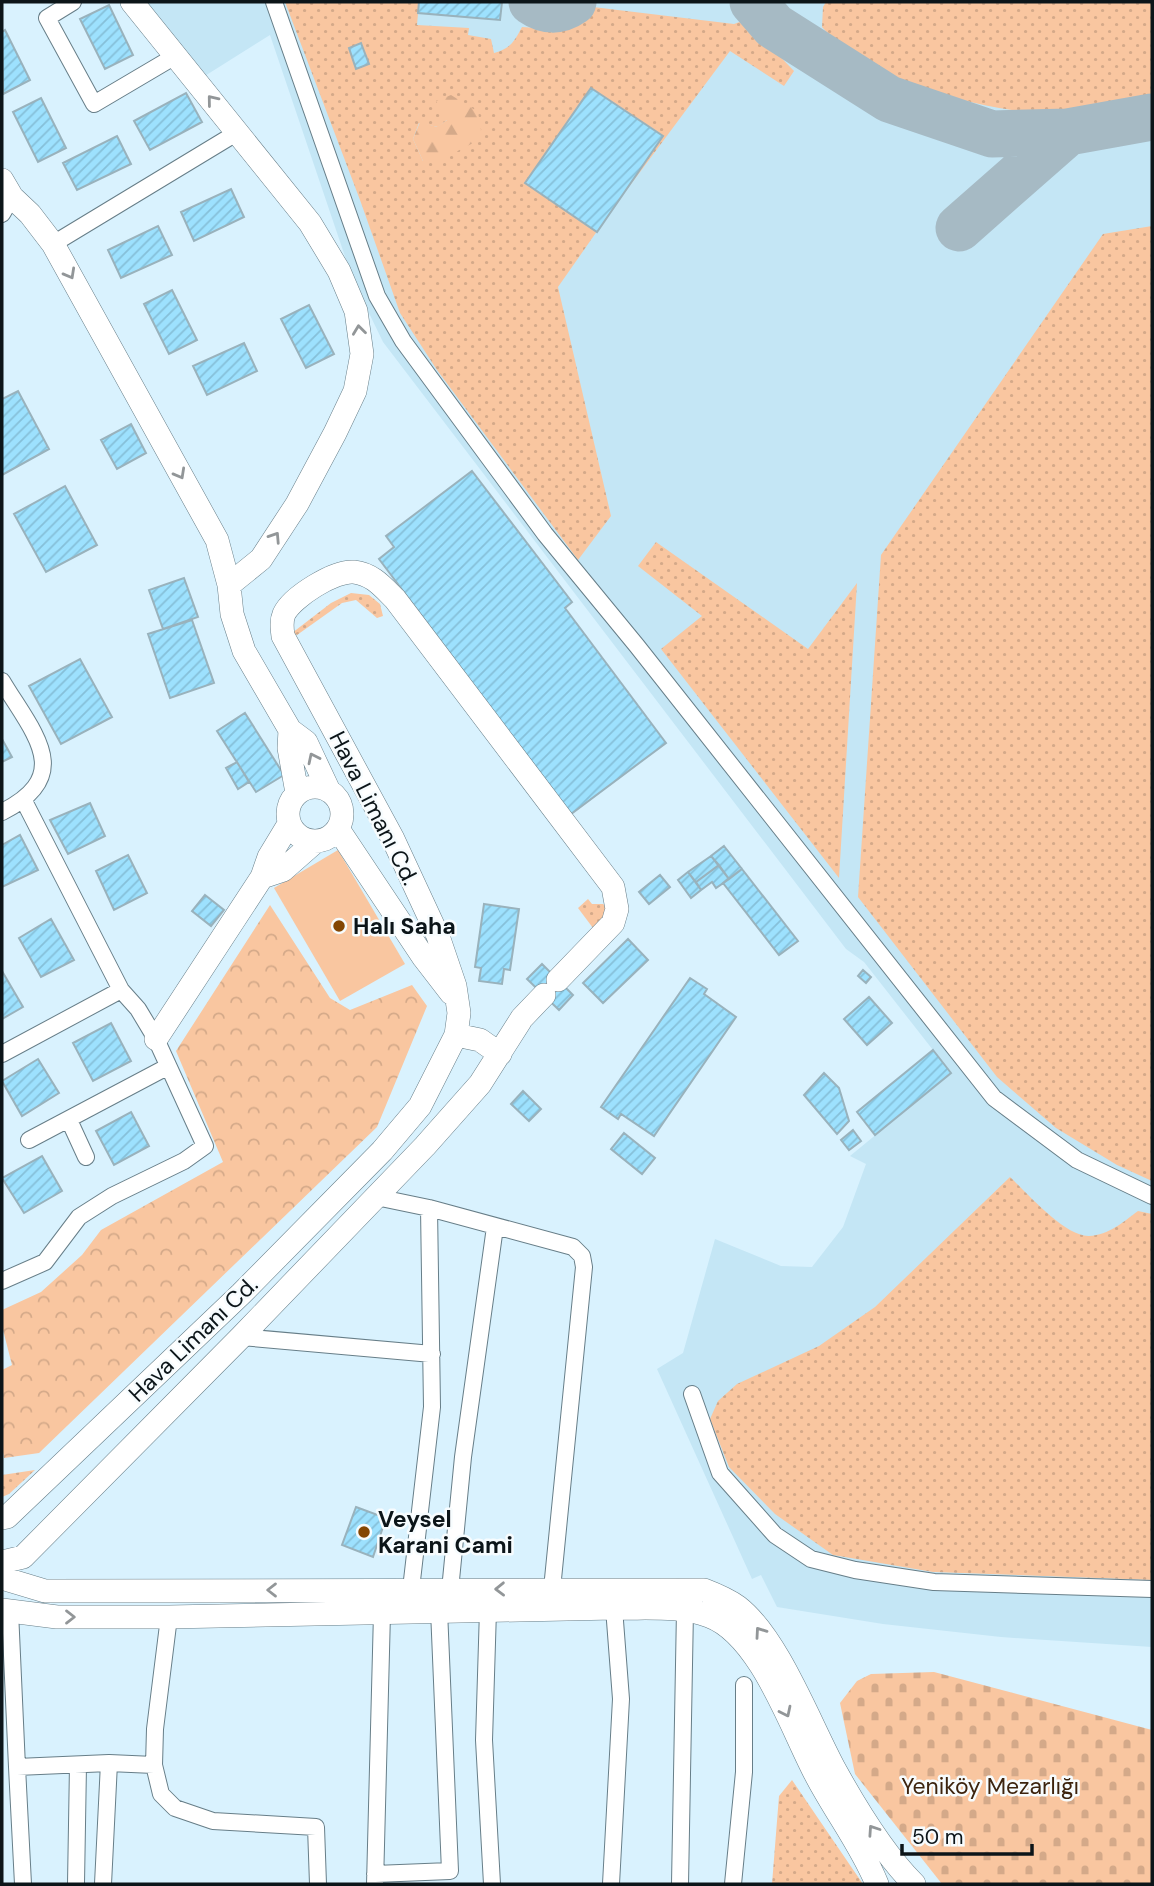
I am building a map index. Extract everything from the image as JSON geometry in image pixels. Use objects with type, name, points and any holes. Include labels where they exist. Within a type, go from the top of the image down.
[{"type":"street","points":[[73,2],[47,18],[94,104],[177,55]]},
{"type":"street","points":[[132,2],[310,223],[339,271],[356,311],[362,354],[355,391],[297,504],[261,559],[229,585]]},
{"type":"street","points":[[274,2],[377,296],[403,341],[440,392],[545,534],[994,1098],[1077,1160],[1152,1196]]},
{"type":"street","points":[[53,244],[239,132]]},
{"type":"street","points":[[5,197],[30,214],[53,244],[217,540],[229,585],[232,614],[244,651],[290,730],[306,742],[329,791],[340,804],[341,821],[332,835],[316,841],[282,870],[262,877]]},
{"type":"street","name":"Hava Limanı Cd.","points":[[2,1518],[7,1517],[232,1303],[382,1151],[420,1106],[456,1035],[459,1013],[455,986],[438,936],[393,839],[283,636],[281,625],[284,613],[316,586],[338,574],[354,572],[367,575],[379,582],[395,599],[613,887],[617,909],[613,923],[522,1018],[481,1084],[376,1197],[23,1557],[2,1562]]},
{"type":"street","points":[[2,681],[43,752],[44,769],[39,784],[23,801],[2,812]]},
{"type":"street","points":[[290,730],[289,748],[297,793]]},
{"type":"street","points":[[156,1039],[262,877],[269,857],[289,824],[288,807],[297,793],[313,787],[329,791]]},
{"type":"street","points":[[2,1282],[45,1262],[79,1217],[112,1196],[184,1161],[205,1146],[156,1039],[138,1009],[121,990],[23,801]]},
{"type":"street","points":[[289,824],[300,837],[316,841]]},
{"type":"street","points":[[338,829],[424,958],[457,1002]]},
{"type":"street","points":[[2,1054],[121,990]]},
{"type":"street","points":[[456,1035],[480,1040],[500,1055]]},
{"type":"street","points":[[29,1140],[167,1067]]},
{"type":"street","points":[[69,1120],[86,1157]]},
{"type":"street","points":[[376,1197],[429,1208],[573,1247],[582,1256],[584,1267],[552,1589]]},
{"type":"street","points":[[411,1589],[432,1407],[429,1208]]},
{"type":"street","points":[[382,1613],[375,1879],[450,1871],[444,1600],[495,1227]]},
{"type":"street","points":[[241,1337],[432,1354]]},
{"type":"street","points":[[692,1394],[720,1473],[775,1535],[811,1559],[855,1570],[934,1582],[1152,1588]]},
{"type":"street","points":[[2,1578],[46,1591],[411,1589],[488,1610],[614,1608],[685,1610],[711,1616],[737,1632],[771,1680],[816,1775],[877,1884]]},
{"type":"street","points":[[23,1884],[6,1610],[57,1617],[382,1613],[444,1600],[552,1589],[704,1590],[723,1597],[739,1608],[758,1628],[779,1661],[836,1771],[870,1826],[914,1884]]},
{"type":"street","points":[[611,1884],[621,1699],[614,1608]]},
{"type":"street","points":[[488,1610],[484,1740],[492,1884]]},
{"type":"street","points":[[680,1884],[685,1610]]},
{"type":"street","points":[[169,1617],[155,1728],[154,1765],[161,1794],[175,1808],[213,1821],[316,1827],[318,1884]]},
{"type":"street","points":[[733,1884],[744,1772],[744,1685]]},
{"type":"street","points":[[17,1767],[109,1763],[154,1765]]},
{"type":"street","points":[[103,1884],[109,1763]]},
{"type":"street","points":[[76,1884],[78,1765]]},
{"type":"shaded area","points":[[139,2],[1152,2],[1152,1647],[1001,1637],[883,1624],[777,1607],[761,1575],[752,1579],[657,1369],[683,1353],[715,1239],[781,1266],[812,1267],[843,1227],[866,1164],[850,1156],[951,1073],[864,962],[846,949],[383,342],[353,280],[270,35],[200,79]]},
{"type":"green space","points":[[285,2],[419,2],[417,25],[469,28],[468,35],[491,39],[494,53],[511,44],[522,27],[561,28],[578,21],[593,7],[734,24],[745,20],[794,71],[784,86],[730,51],[558,287],[611,516],[578,560],[437,370],[400,313]],"holes":[[[448,119],[423,161],[413,139],[419,123],[438,127]]]},
{"type":"green space","points":[[826,2],[1152,2],[1152,98],[1092,110],[1046,113],[1005,109],[948,96],[890,74],[841,45],[822,27],[823,7]]},
{"type":"green space","points":[[451,95],[478,112],[481,130],[479,140],[442,159],[423,161],[413,139],[420,122],[437,127],[447,120],[436,101]]},
{"type":"green space","points":[[1152,226],[1152,1181],[1117,1165],[1056,1128],[997,1077],[858,897],[881,555],[1103,234]]},
{"type":"green space","points":[[656,542],[808,649],[857,583],[839,878],[661,649],[702,616],[638,566]]},
{"type":"green space","points":[[351,593],[369,595],[380,604],[383,616],[377,618],[356,600],[342,603],[297,635],[292,633],[331,603]]},
{"type":"green space","name":"Halı Saha","points":[[338,850],[405,964],[340,1001],[274,888]]},
{"type":"green space","points":[[588,899],[592,904],[603,904],[608,908],[596,932],[578,908]]},
{"type":"green space","points":[[270,905],[330,998],[350,1010],[412,985],[427,1006],[377,1127],[39,1453],[4,1458],[2,1370],[12,1365],[2,1326],[2,1310],[41,1292],[82,1255],[101,1230],[223,1162],[176,1051]]},
{"type":"green space","points":[[1010,1177],[1047,1213],[1079,1234],[1089,1236],[1103,1233],[1138,1211],[1152,1214],[1152,1580],[933,1572],[833,1555],[775,1514],[729,1467],[710,1419],[718,1401],[737,1384],[819,1346],[875,1307]]},
{"type":"green space","points":[[35,1470],[9,1494],[2,1497],[2,1475]]},
{"type":"green space","name":"Yeniköy Mezarlığı","points":[[934,1672],[1152,1730],[1152,1884],[942,1884],[855,1774],[840,1703],[857,1681],[871,1674]]},
{"type":"green space","points":[[792,1780],[863,1884],[772,1884],[779,1796]]},
{"type":"building","points":[[419,2],[502,2],[500,20],[418,13]]},
{"type":"building","points":[[109,5],[133,55],[105,69],[80,19]]},
{"type":"building","points":[[5,30],[30,80],[3,94],[2,32]]},
{"type":"building","points":[[361,43],[369,64],[356,69],[349,48]]},
{"type":"building","points":[[591,88],[663,136],[597,232],[525,183]]},
{"type":"building","points":[[186,93],[202,122],[150,150],[134,121]]},
{"type":"building","points":[[41,98],[66,148],[38,162],[13,112]]},
{"type":"building","points":[[117,136],[131,164],[77,190],[63,163]]},
{"type":"building","points":[[231,189],[244,217],[194,241],[181,212]]},
{"type":"building","points":[[158,226],[172,255],[121,278],[108,250]]},
{"type":"building","points":[[172,290],[197,340],[169,354],[144,304]]},
{"type":"building","points":[[309,305],[334,354],[306,368],[281,319]]},
{"type":"building","points":[[244,343],[257,371],[207,395],[193,366]]},
{"type":"building","points":[[18,391],[49,449],[2,475],[2,399]]},
{"type":"building","points":[[131,424],[146,453],[117,469],[101,440]]},
{"type":"building","points":[[472,471],[572,602],[565,608],[666,743],[571,814],[379,559],[394,547],[386,536]]},
{"type":"building","points":[[65,486],[97,545],[46,572],[14,514]]},
{"type":"building","points":[[184,578],[198,617],[163,629],[149,590]]},
{"type":"building","points":[[192,620],[214,683],[170,698],[148,634]]},
{"type":"building","points":[[80,659],[112,717],[61,744],[29,686]]},
{"type":"building","points":[[245,713],[284,775],[256,792],[217,731]]},
{"type":"building","points":[[2,739],[12,757],[2,762]]},
{"type":"building","points":[[237,762],[249,782],[238,789],[226,768]]},
{"type":"building","points":[[90,803],[105,836],[68,854],[50,820]]},
{"type":"building","points":[[20,835],[38,870],[2,887],[2,845]]},
{"type":"building","points":[[724,846],[742,869],[729,879],[711,856]]},
{"type":"building","points":[[128,855],[147,893],[114,910],[96,871]]},
{"type":"building","points":[[711,856],[719,865],[696,882],[688,872]]},
{"type":"building","points":[[719,865],[729,879],[716,888],[712,882],[701,890],[696,882]]},
{"type":"building","points":[[742,869],[798,941],[779,955],[723,883]]},
{"type":"building","points":[[688,872],[701,890],[691,898],[678,880]]},
{"type":"building","points":[[660,875],[670,887],[649,904],[639,892]]},
{"type":"building","points":[[205,895],[224,910],[211,926],[192,911]]},
{"type":"building","points":[[484,904],[519,909],[510,970],[504,969],[502,984],[479,981],[481,968],[475,967]]},
{"type":"building","points":[[51,919],[74,960],[41,977],[19,938]]},
{"type":"building","points":[[628,939],[648,960],[603,1003],[583,983]]},
{"type":"building","points":[[542,964],[573,995],[559,1010],[527,979]]},
{"type":"building","points":[[863,970],[871,977],[866,983],[858,976]]},
{"type":"building","points":[[2,971],[23,1007],[2,1019]]},
{"type":"building","points":[[690,978],[707,989],[704,994],[736,1017],[654,1136],[621,1114],[618,1119],[601,1107]]},
{"type":"building","points":[[869,997],[892,1023],[867,1045],[844,1019]]},
{"type":"building","points":[[111,1023],[131,1061],[93,1081],[73,1043]]},
{"type":"building","points":[[933,1050],[951,1073],[875,1135],[857,1112]]},
{"type":"building","points":[[38,1059],[59,1093],[22,1116],[2,1081]]},
{"type":"building","points":[[824,1073],[839,1088],[849,1121],[837,1134],[804,1095]]},
{"type":"building","points":[[523,1091],[541,1109],[529,1121],[511,1104]]},
{"type":"building","points":[[131,1112],[149,1146],[114,1165],[96,1131]]},
{"type":"building","points":[[853,1130],[861,1141],[849,1150],[841,1140]]},
{"type":"building","points":[[624,1133],[655,1158],[642,1174],[611,1149]]},
{"type":"building","points":[[42,1156],[62,1191],[24,1213],[2,1178]]},
{"type":"building","name":"Veysel Karani Cami","points":[[356,1507],[386,1518],[373,1557],[342,1545]]},
{"type":"taxiway","points":[[532,2],[552,9],[573,2]]},
{"type":"taxiway","points":[[753,2],[774,26],[889,99],[992,134],[1068,132],[1152,117]]},
{"type":"taxiway","points":[[959,228],[1068,132]]},
{"type":"place","name":"Halı Saha","points":[[339,926]]},
{"type":"place","name":"Veysel Karani Cami","points":[[364,1532]]}]
